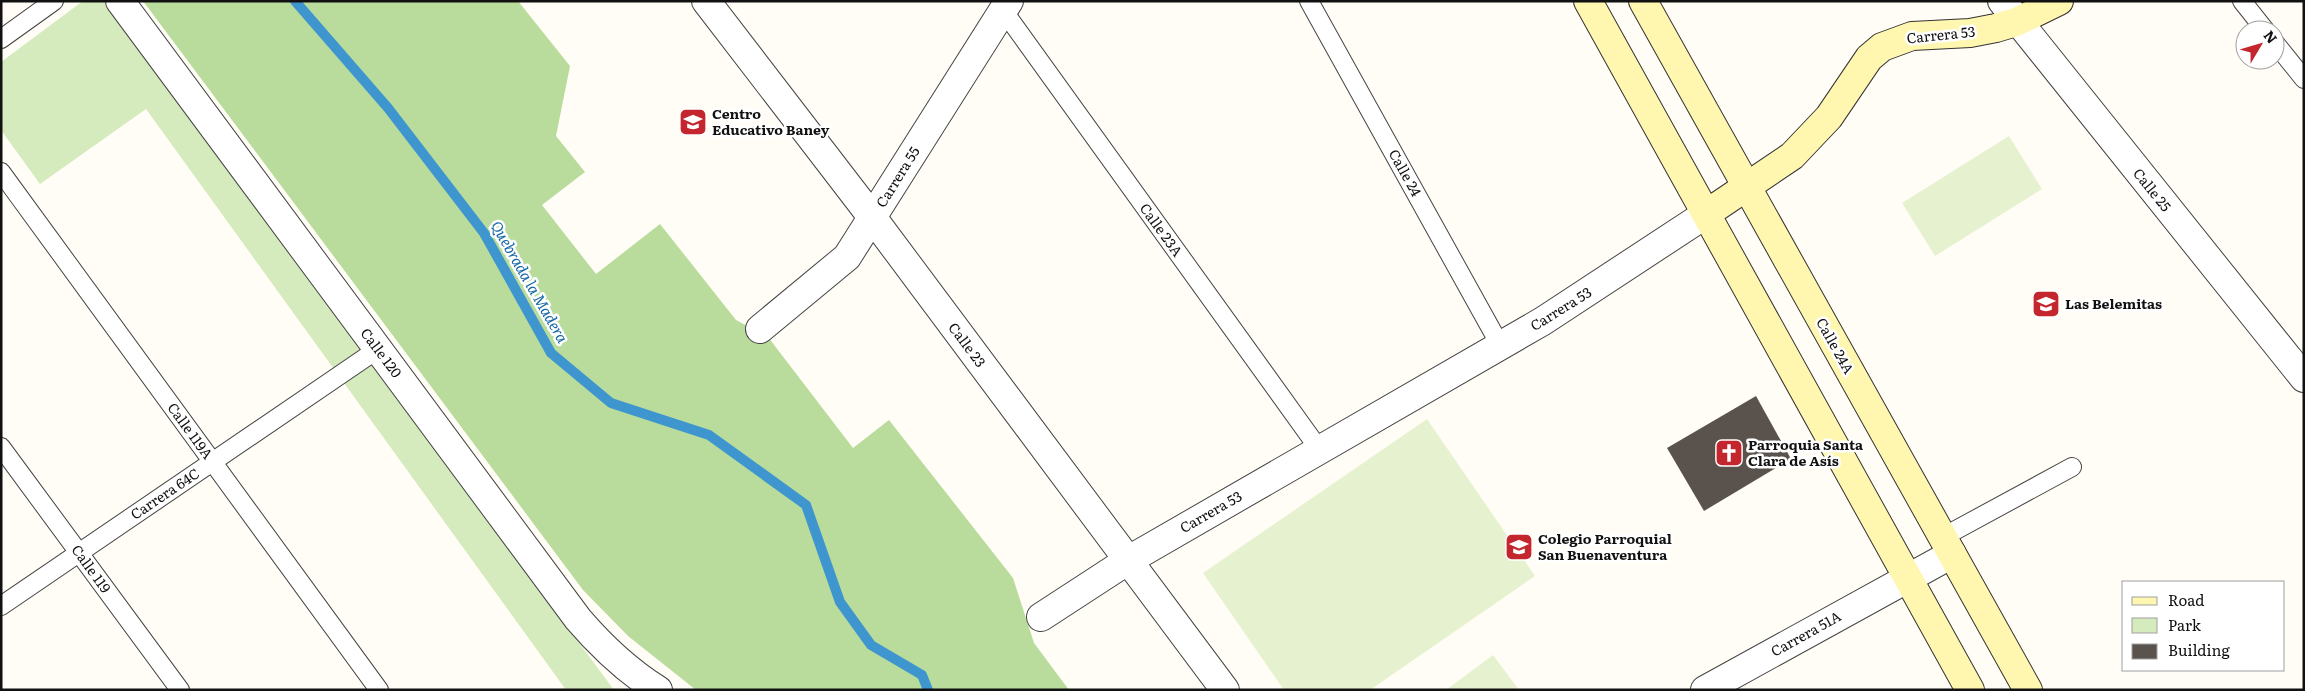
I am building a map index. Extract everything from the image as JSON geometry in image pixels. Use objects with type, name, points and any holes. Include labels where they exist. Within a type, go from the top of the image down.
[{"type":"main road","points":[[1588,1],[1970,690]]},
{"type":"main road","name":"Calle 24A","points":[[1643,1],[2028,690]]},
{"type":"main road","name":"Carrera 53","points":[[1706,214],[1747,188],[1792,156],[1806,143],[1829,117],[1870,58],[1882,47],[1912,36],[1970,32],[2009,11],[2059,1]]},
{"type":"street","name":"Calle 120","points":[[120,1],[578,619],[604,649],[637,676],[658,690]]},
{"type":"street","name":"Calle 23","points":[[706,1],[872,217],[1225,690]]},
{"type":"street","name":"Carrera 55","points":[[760,329],[847,257],[1006,6]]},
{"type":"street","name":"Calle 25","points":[[2009,11],[2304,378]]},
{"type":"street","name":"Carrera 53","points":[[1041,617],[1127,561],[1569,304],[1706,214]]},
{"type":"street","name":"Carrera 51A","points":[[1706,690],[1908,578],[1947,546]]},
{"type":"lane","points":[[1,39],[54,1]]},
{"type":"lane","name":"Calle 24","points":[[1309,1],[1500,345]]},
{"type":"lane","points":[[2242,1],[2257,20]]},
{"type":"lane","name":"Calle 23A","points":[[1006,6],[1319,449]]},
{"type":"lane","points":[[2285,55],[2304,79]]},
{"type":"lane","name":"Calle 119A","points":[[1,172],[378,690]]},
{"type":"lane","name":"Carrera 64C","points":[[1,606],[378,348]]},
{"type":"lane","name":"Calle 119","points":[[1,447],[180,690]]},
{"type":"lane","points":[[1947,546],[2072,467]]},
{"type":"green space","points":[[83,1],[104,1],[614,690],[566,690],[146,109],[40,184],[1,130],[1,62]]},
{"type":"green space","points":[[143,1],[518,1],[570,66],[556,136],[585,172],[542,205],[596,274],[660,224],[736,320],[768,337],[853,448],[889,420],[1013,578],[1034,643],[1069,690],[696,690],[628,636],[583,590]]},
{"type":"green space","points":[[2009,136],[2042,189],[1935,256],[1902,203]]},
{"type":"green space","points":[[1427,419],[1535,576],[1370,690],[1284,690],[1203,573]]},
{"type":"green space","points":[[1493,655],[1519,690],[1446,690]]},
{"type":"building","name":"Parroquia Santa Clara de Asís","points":[[1756,396],[1791,459],[1704,511],[1667,448]]},
{"type":"waterway","name":"Quebrada la Madera","points":[[295,1],[388,108],[484,233],[551,353],[611,403],[709,435],[806,505],[840,602],[871,645],[922,675],[928,690]]},
{"type":"place","name":"Centro Educativo Baney","points":[[693,122]]},
{"type":"place","name":"Las Belemitas","points":[[2046,304]]},
{"type":"place","name":"Parroquia Santa Clara de Asís","points":[[1729,453]]},
{"type":"place","name":"Colegio Parroquial San Buenaventura","points":[[1519,547]]}]
